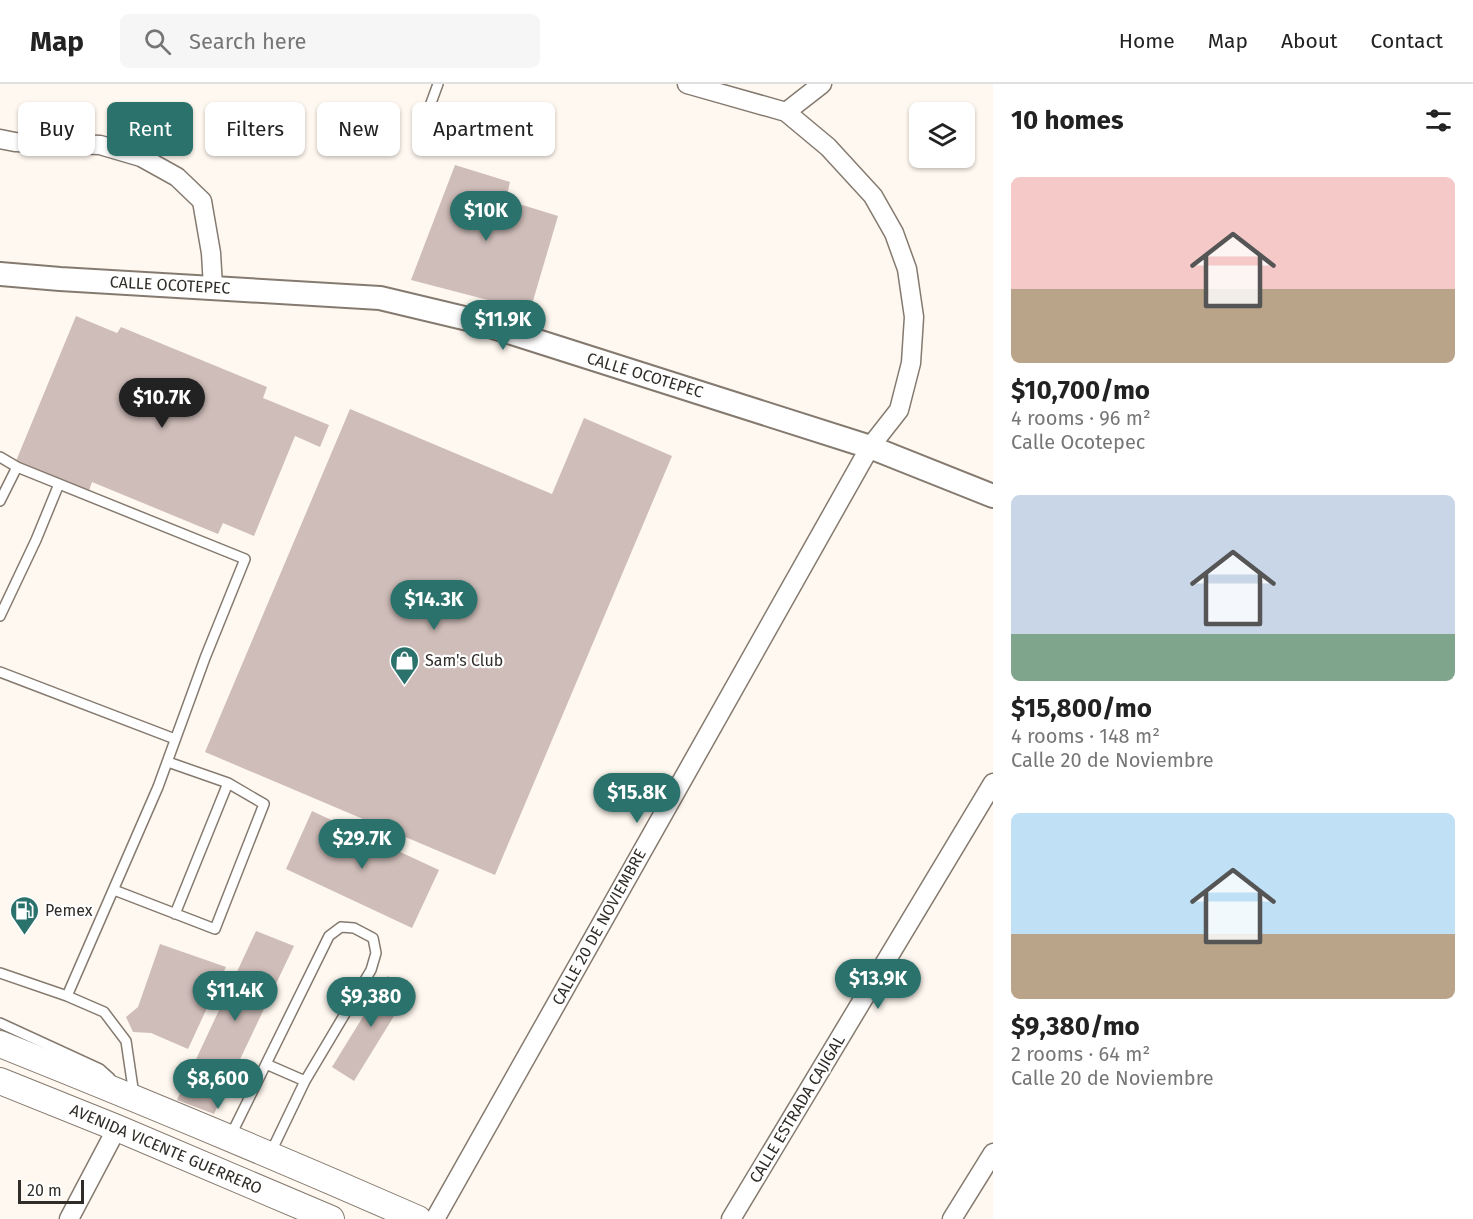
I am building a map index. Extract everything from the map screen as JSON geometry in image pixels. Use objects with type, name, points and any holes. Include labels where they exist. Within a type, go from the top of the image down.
[{"type":"main road","name":"AVENIDA VICENTE GUERRERO","points":[[0,1044],[131,1096],[228,1139],[270,1154],[418,1219]]},
{"type":"main road","name":"AVENIDA VICENTE GUERRERO","points":[[0,1081],[331,1219]]},
{"type":"street","points":[[687,84],[786,112],[822,84]]},
{"type":"street","name":"CALLE 20 DE NOVIEMBRE","points":[[435,1219],[870,447],[899,410],[911,363],[914,317],[907,269],[894,233],[873,196],[828,147],[786,112]]},
{"type":"street","points":[[0,139],[15,142],[100,145],[141,157],[177,177],[202,201],[211,253],[213,287]]},
{"type":"street","name":"CALLE OCOTEPEC","points":[[0,274],[380,298],[457,316],[870,447],[993,496]]},
{"type":"street","name":"CALLE ESTRADA CAJIGAL","points":[[731,1219],[993,783]]},
{"type":"street","points":[[69,1219],[117,1128]]},
{"type":"street","points":[[952,1219],[993,1153]]},
{"type":"lane","points":[[431,102],[438,84]]},
{"type":"lane","points":[[1,458],[16,467],[244,559],[168,762],[67,996]]},
{"type":"lane","points":[[0,501],[16,467]]},
{"type":"lane","points":[[0,616],[36,540],[59,484]]},
{"type":"lane","points":[[0,672],[175,739]]},
{"type":"lane","points":[[114,890],[215,929],[264,804],[228,783],[168,762]]},
{"type":"lane","points":[[175,914],[228,783]]},
{"type":"lane","points":[[228,1139],[329,936],[341,927],[354,928],[373,938],[376,953],[370,970],[305,1081],[270,1154]]},
{"type":"lane","points":[[0,973],[67,996],[104,1012],[126,1041],[131,1096]]},
{"type":"lane","points":[[0,1023],[100,1069],[131,1096]]},
{"type":"lane","points":[[266,1064],[305,1081]]},
{"type":"building","points":[[455,165],[510,182],[506,200],[558,216],[530,311],[411,280]]},
{"type":"building","points":[[76,316],[117,333],[121,327],[267,387],[263,398],[329,425],[320,447],[295,436],[254,536],[223,523],[218,534],[92,482],[89,491],[16,461]]},
{"type":"building","name":"Sam's Club","points":[[350,409],[552,494],[584,418],[672,456],[495,875],[205,752]]},
{"type":"building","points":[[312,811],[439,870],[412,928],[286,869]]},
{"type":"building","points":[[256,931],[294,946],[214,1114],[177,1100]]},
{"type":"building","points":[[160,944],[226,967],[188,1049],[151,1033],[133,1032],[126,1017],[138,1007]]},
{"type":"building","points":[[388,976],[410,990],[354,1081],[332,1067]]},
{"type":"place","name":"Sam's Club","points":[[404,686]]},
{"type":"place","name":"Pemex","points":[[24,936]]}]
